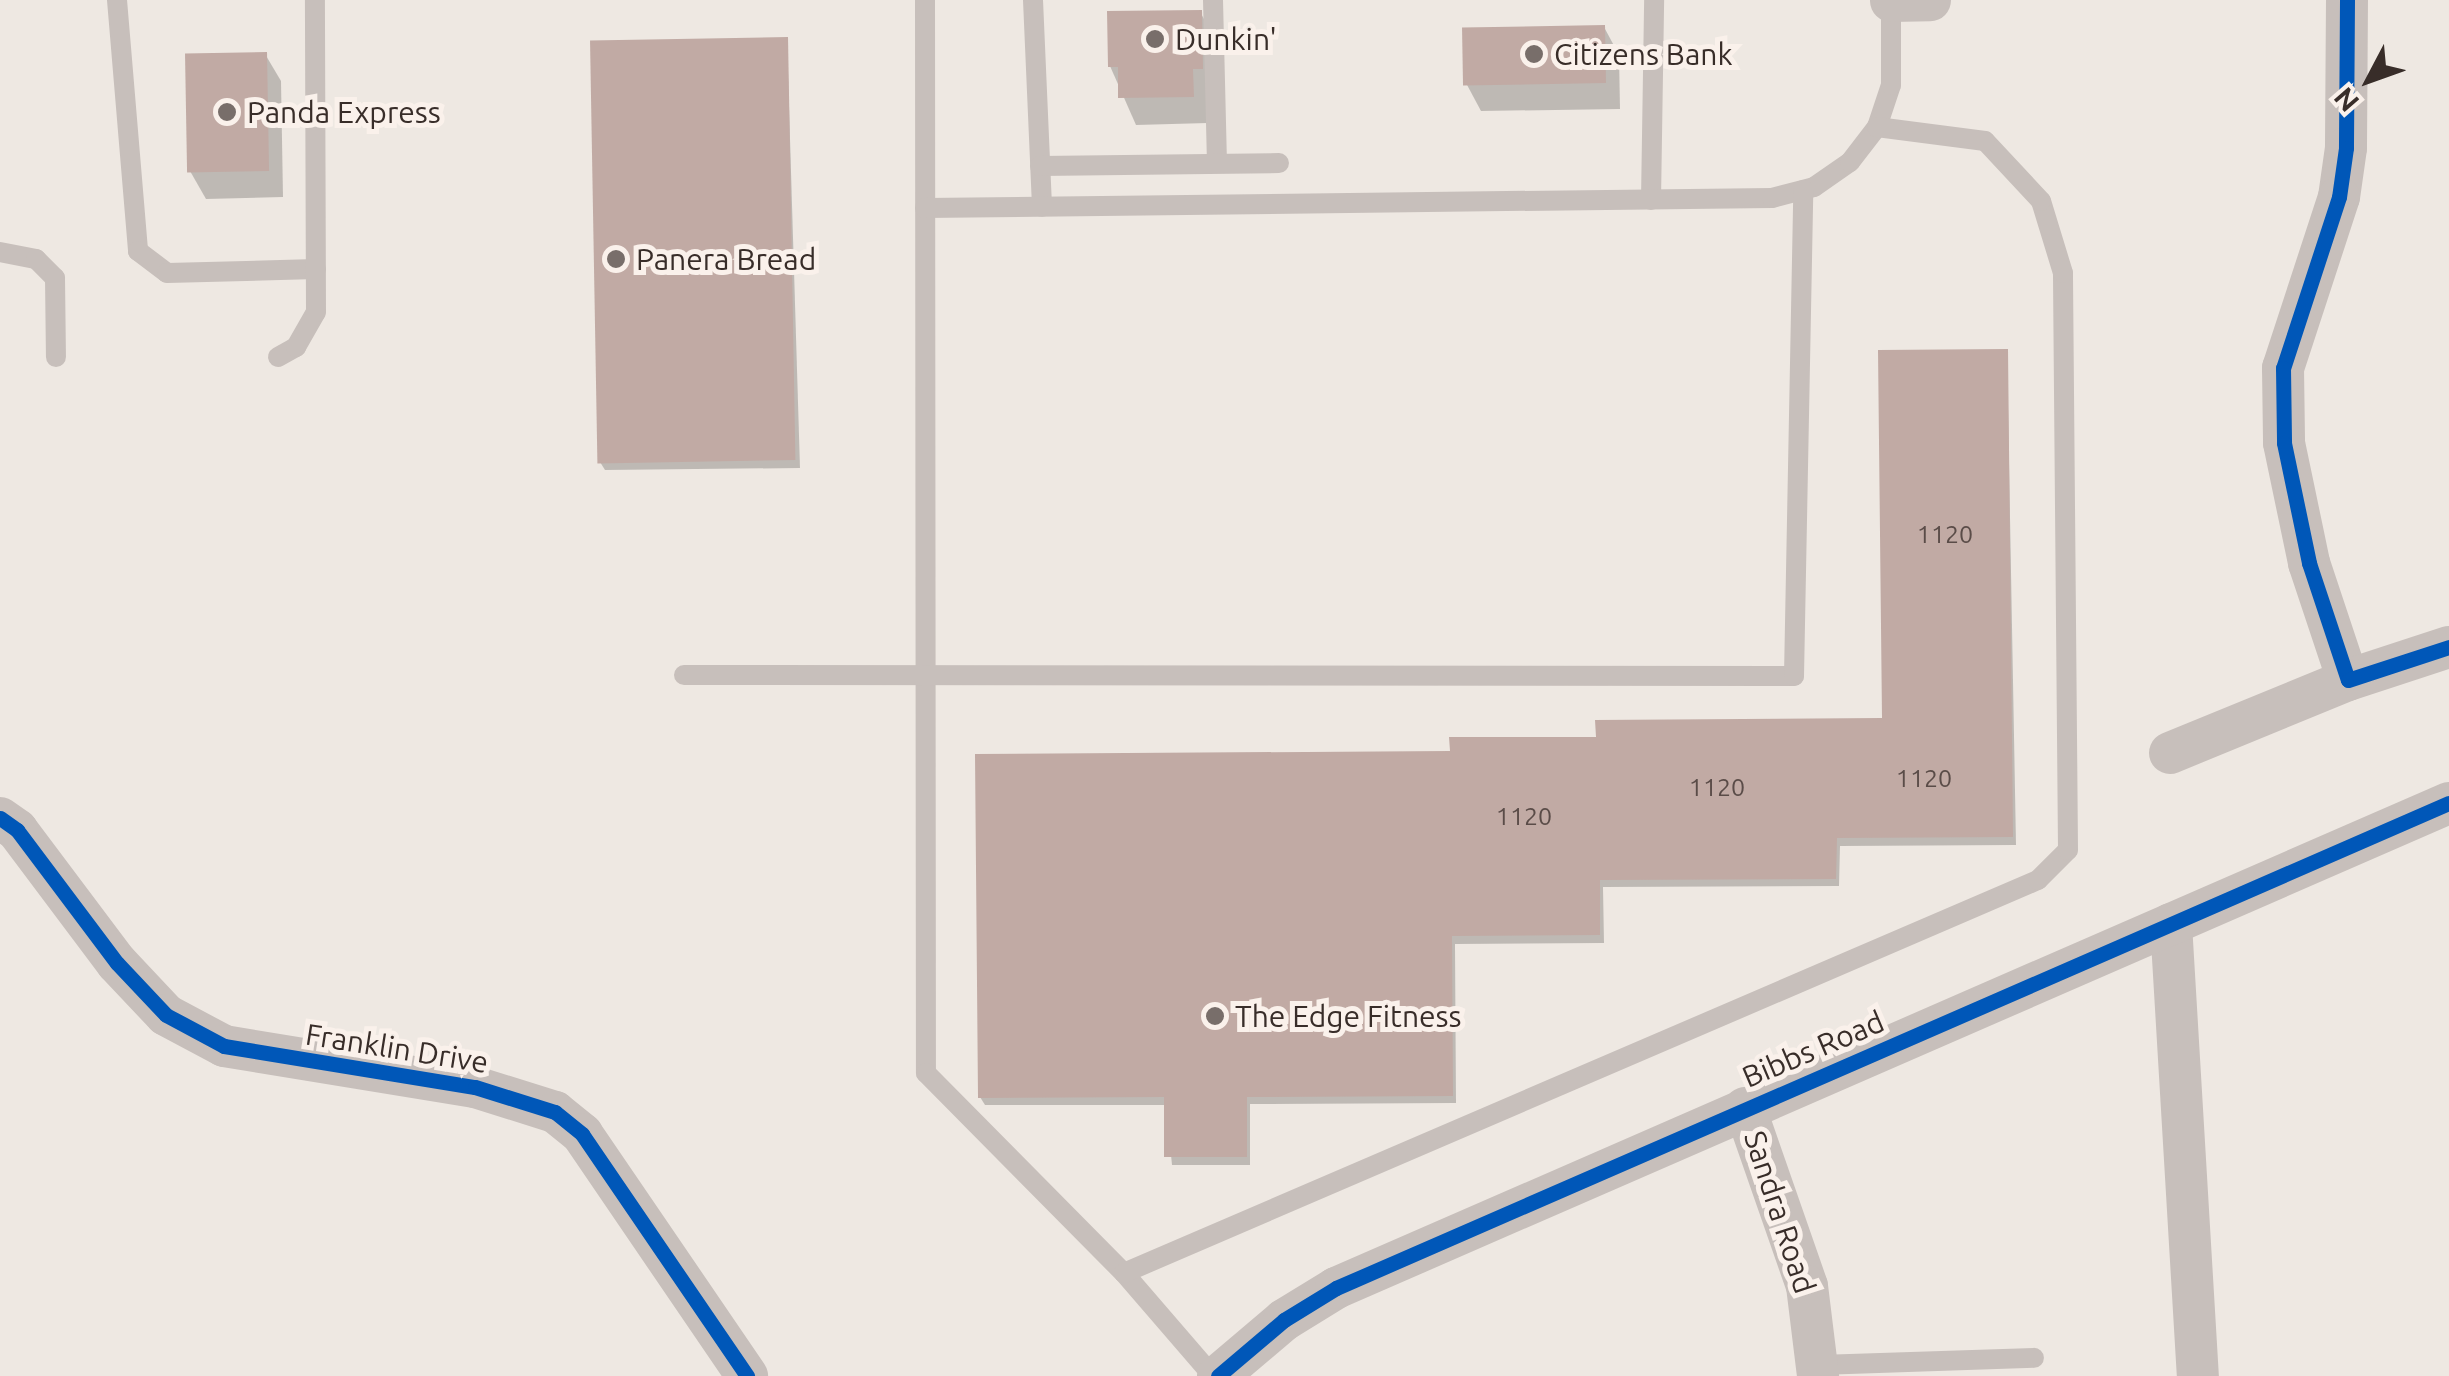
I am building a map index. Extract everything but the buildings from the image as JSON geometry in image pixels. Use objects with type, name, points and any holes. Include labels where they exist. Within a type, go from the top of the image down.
[{"type":"street","points":[[1891,0],[1930,0]]},
{"type":"street","points":[[2347,0],[2346,148],[2339,197],[2283,368],[2284,443],[2305,546],[2348,680]]},
{"type":"street","points":[[2170,754],[2348,680],[2449,647]]},
{"type":"street","name":"Bibbs Road","points":[[1215,1376],[1284,1320],[1336,1288],[2449,803]]},
{"type":"street","name":"Franklin Drive","points":[[0,818],[17,830],[116,963],[166,1015],[224,1046],[475,1087],[555,1112],[582,1134],[747,1376]]},
{"type":"street","points":[[2172,924],[2198,1376]]},
{"type":"street","name":"Sandra Road","points":[[1746,1108],[1808,1286],[1818,1370]]},
{"type":"lane","points":[[117,0],[138,251],[167,273],[316,270]]},
{"type":"lane","points":[[278,357],[309,330],[316,270],[315,0]]},
{"type":"lane","points":[[925,0],[926,1073],[1124,1274],[1215,1376]]},
{"type":"lane","points":[[1033,0],[1042,207]]},
{"type":"lane","points":[[1213,0],[1217,162]]},
{"type":"lane","points":[[1651,200],[1654,0]]},
{"type":"lane","points":[[925,208],[1772,198],[1803,190],[1850,162],[1877,127],[1891,85],[1891,0]]},
{"type":"lane","points":[[1124,1274],[2038,880],[2068,850],[2063,273],[2041,201],[1986,141],[1877,127]]},
{"type":"lane","points":[[1040,166],[1279,163]]},
{"type":"lane","points":[[684,675],[1794,676],[1803,190]]},
{"type":"lane","points":[[0,252],[36,259],[55,278],[56,357]]},
{"type":"lane","points":[[1818,1370],[2034,1358]]},
{"type":"cycle path","points":[[2347,0],[2346,148],[2339,197],[2283,368],[2284,443],[2309,563],[2348,680],[2449,647]]},
{"type":"cycle path","points":[[1218,1376],[1284,1320],[1336,1288],[2449,803]]},
{"type":"cycle path","points":[[0,818],[17,830],[117,963],[166,1015],[224,1046],[475,1087],[555,1112],[582,1134],[747,1376]]},
{"type":"place","name":"Dunkin'","points":[[1155,39]]},
{"type":"place","name":"Citizens Bank","points":[[1534,54]]},
{"type":"place","name":"Panda Express","points":[[227,112]]},
{"type":"place","name":"Panera Bread","points":[[616,259]]},
{"type":"place","name":"The Edge Fitness","points":[[1215,1016]]}]
